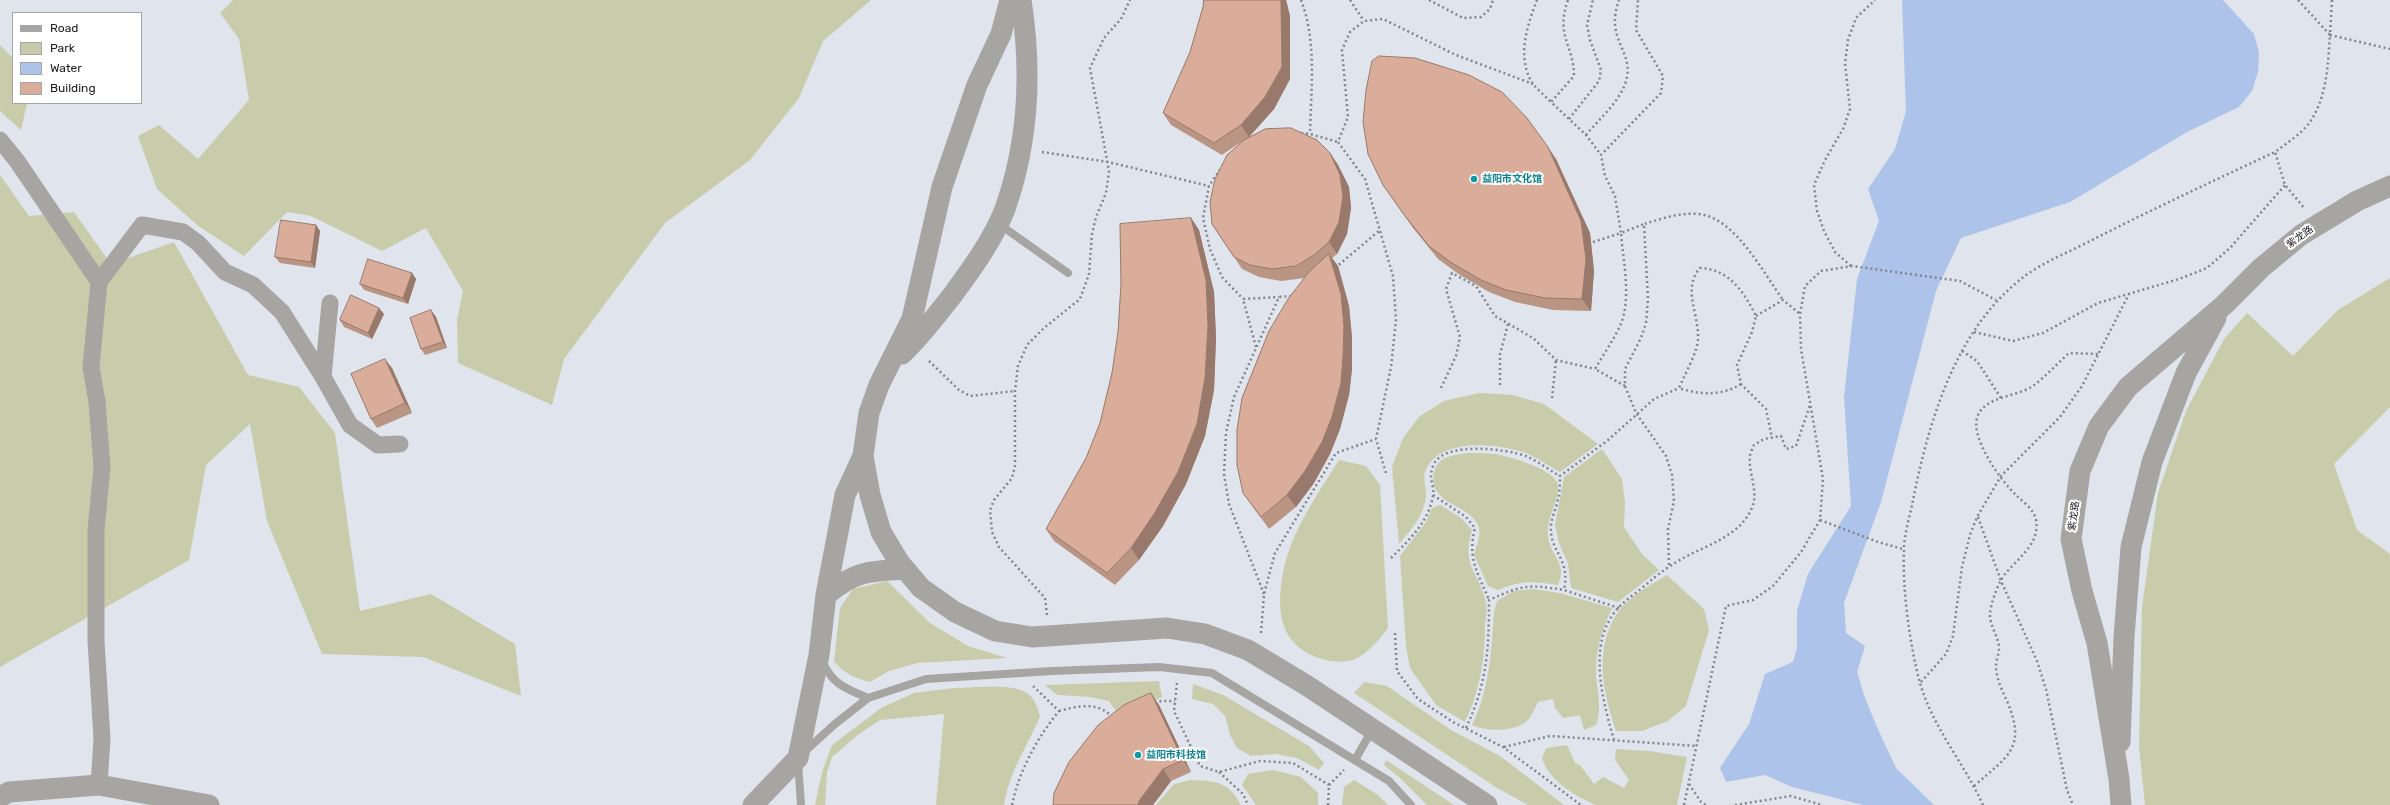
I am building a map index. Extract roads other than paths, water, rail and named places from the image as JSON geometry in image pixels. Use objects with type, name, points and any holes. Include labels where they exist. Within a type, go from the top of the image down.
[{"type":"street","points":[[754,805],[798,758],[819,655],[826,595],[845,495],[863,456],[869,413],[879,385],[891,364],[912,319],[942,187],[959,132],[977,85],[1001,34],[1010,0]]},
{"type":"street","points":[[891,364],[920,335],[964,280],[998,223],[1004,210],[1018,164],[1026,120],[1028,74],[1021,0]]},
{"type":"street","points":[[0,140],[17,161],[99,282]]},
{"type":"street","name":"紫龙路","points":[[2119,779],[2107,714],[2097,643],[2082,590],[2071,539],[2080,471],[2099,426],[2128,387],[2224,305],[2261,268],[2301,235],[2357,201],[2390,186]]},
{"type":"street","points":[[99,785],[102,739],[96,641],[96,530],[102,468],[97,402],[91,367],[99,282],[142,225],[183,232],[198,243],[225,272],[253,285],[282,312],[323,377],[350,424],[378,445],[400,444]]},
{"type":"street","points":[[323,377],[330,303]]},
{"type":"street","name":"紫龙路","points":[[2120,805],[2119,779],[2124,637],[2131,547],[2152,462],[2186,373],[2224,305]]},
{"type":"street","points":[[863,456],[870,495],[881,532],[905,569],[921,588],[955,612],[995,631],[1032,637],[1167,628],[1205,634],[1248,650],[1306,685],[1487,805]]},
{"type":"street","points":[[826,595],[844,581],[865,572],[905,569]]},
{"type":"street","points":[[2107,714],[2109,805]]},
{"type":"street","points":[[0,797],[9,792],[99,785],[209,805]]},
{"type":"lane","points":[[998,223],[1068,273]]},
{"type":"lane","points":[[819,655],[828,673],[840,686],[868,698]]},
{"type":"lane","points":[[801,805],[798,758],[834,724],[868,698],[926,679],[1020,673],[1159,668],[1212,673],[1389,782],[1411,805]]},
{"type":"lane","points":[[1354,760],[1373,729]]},
{"type":"water","points":[[1902,0],[2223,0],[2254,34],[2259,52],[2258,72],[2252,91],[2239,107],[2187,132],[2070,202],[1961,238],[1936,291],[1881,502],[1844,603],[1846,633],[1865,646],[1857,672],[1876,725],[1896,768],[1934,805],[1863,805],[1792,787],[1765,775],[1726,782],[1720,768],[1749,724],[1765,674],[1793,662],[1797,648],[1797,611],[1808,574],[1851,506],[1844,397],[1857,279],[1879,221],[1868,189],[1895,149],[1906,111]]},
{"type":"place","name":"益阳市文化馆","points":[[1474,179]]},
{"type":"place","name":"益阳市科技馆","points":[[1138,755]]}]
